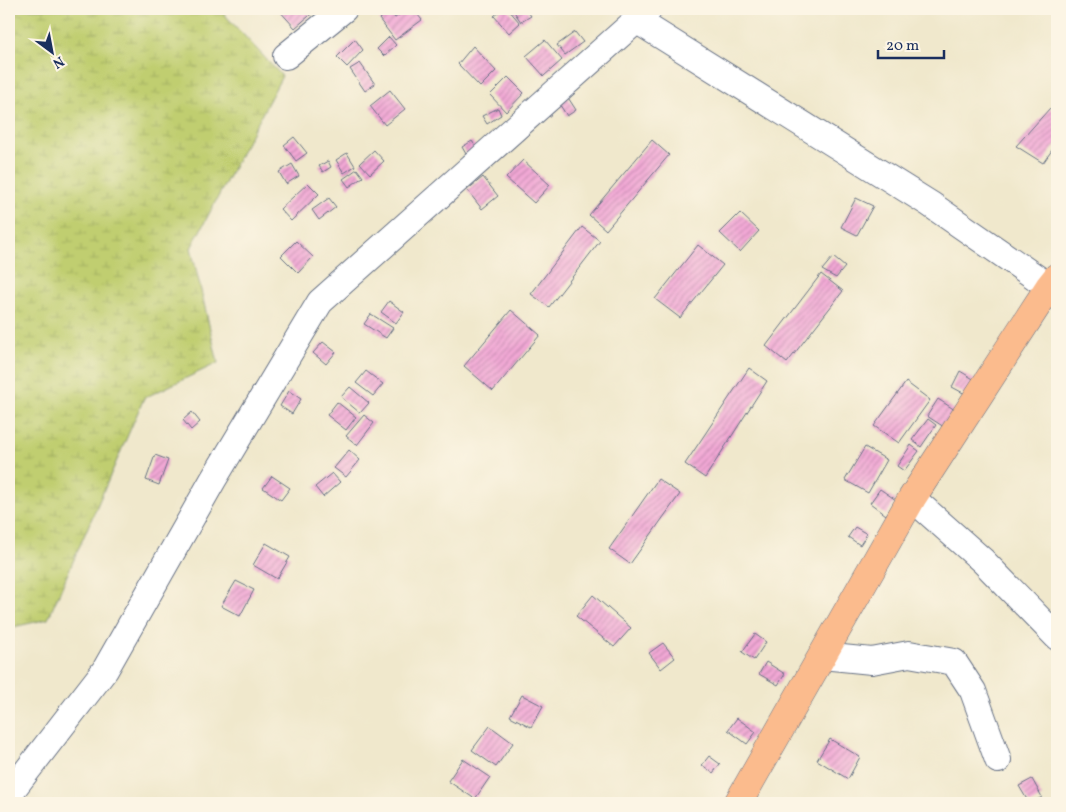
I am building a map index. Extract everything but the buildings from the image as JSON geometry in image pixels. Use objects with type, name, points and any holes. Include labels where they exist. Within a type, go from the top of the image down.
[{"type":"highway","points":[[738,803],[912,498],[1054,285]]},
{"type":"street","points":[[286,56],[344,9]]},
{"type":"street","points":[[9,794],[105,670],[213,480],[320,302],[643,14],[1054,285]]},
{"type":"street","points":[[912,498],[983,560],[1057,637]]},
{"type":"street","points":[[822,656],[872,661],[909,654],[954,662],[973,691],[998,760]]},
{"type":"green space","points":[[9,9],[227,9],[224,14],[282,76],[191,248],[218,363],[144,398],[48,619],[9,628]]}]
